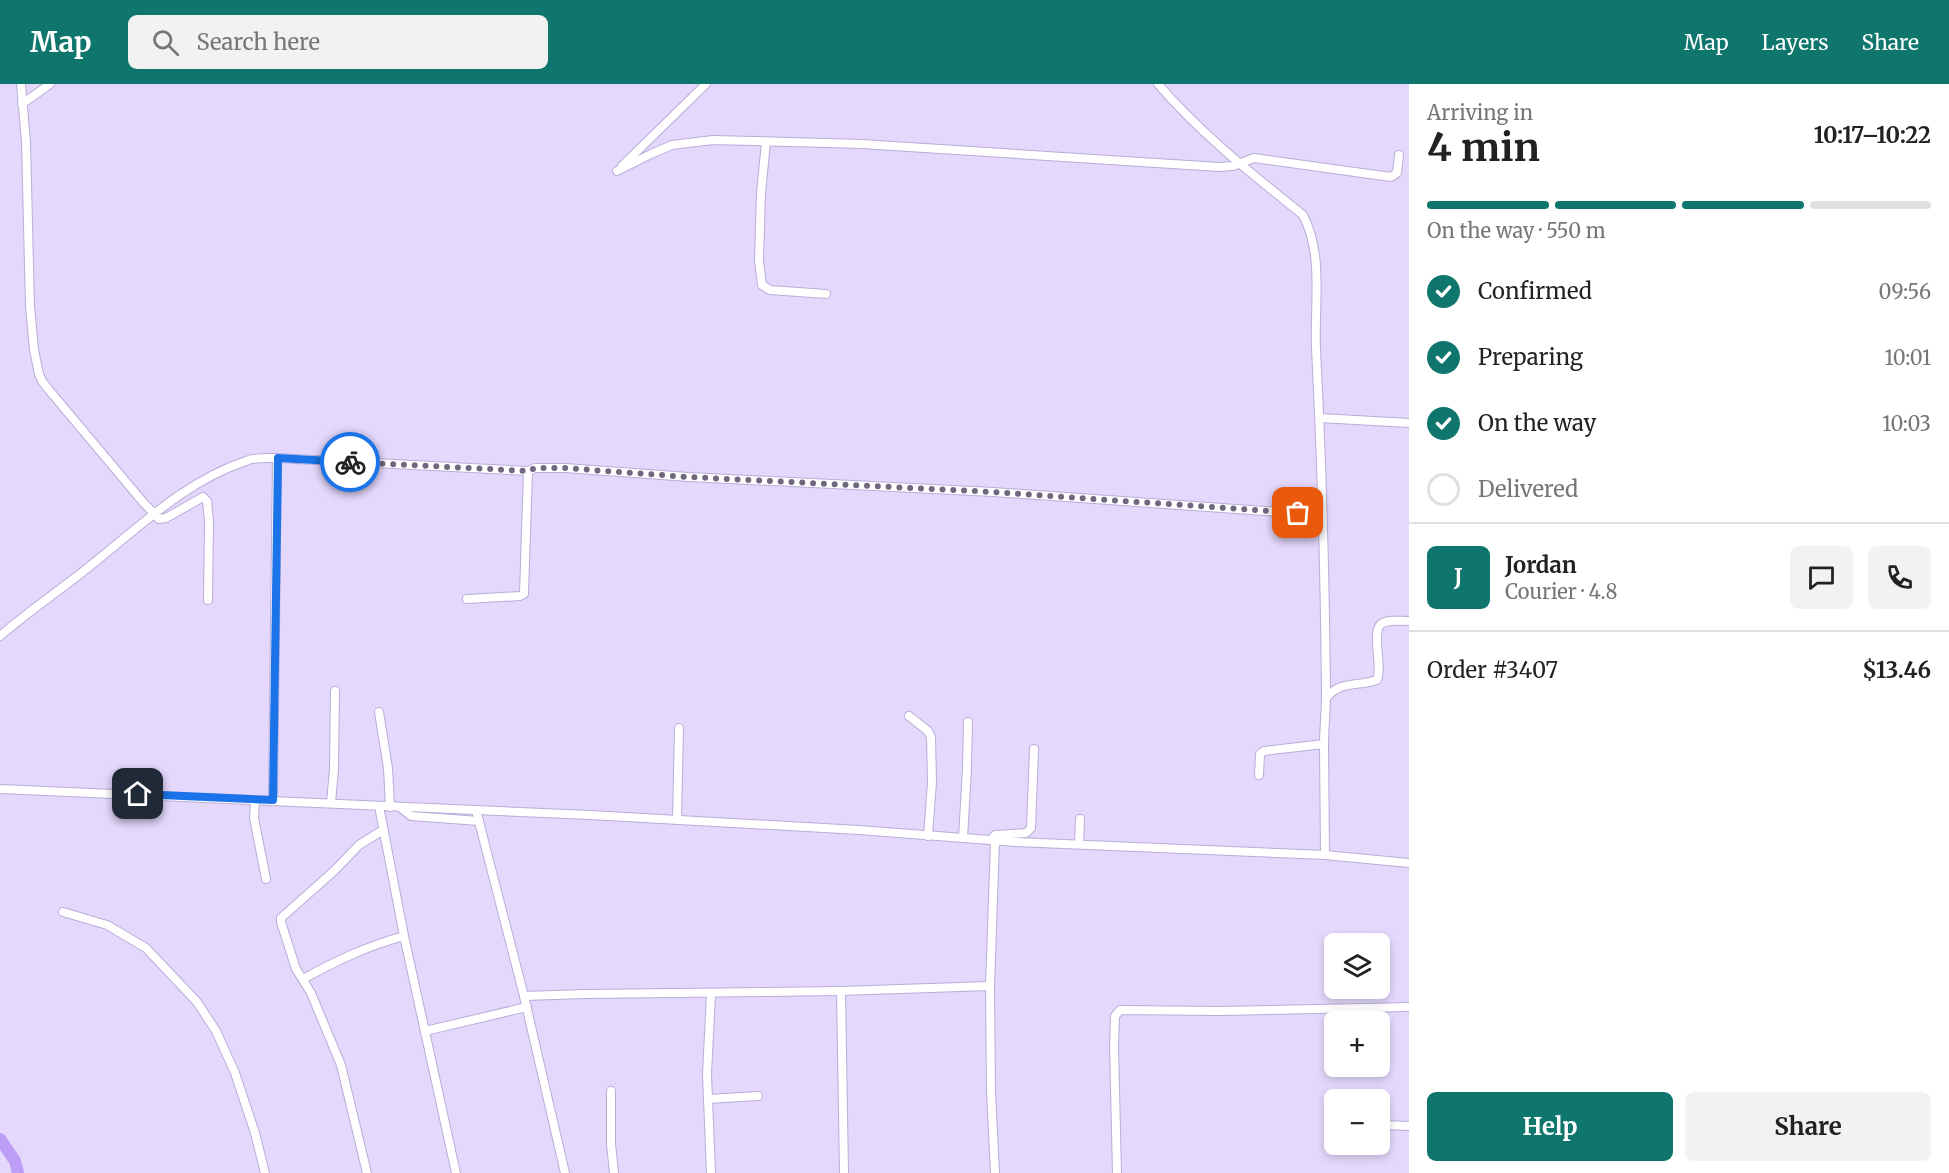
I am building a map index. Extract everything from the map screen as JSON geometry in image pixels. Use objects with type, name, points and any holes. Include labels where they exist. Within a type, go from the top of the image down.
[{"type":"street","points":[[21,84],[26,142],[30,306],[34,350],[39,374],[63,407],[153,515],[159,519],[166,518],[203,497],[207,501],[208,600]]},
{"type":"street","points":[[22,104],[50,84]]},
{"type":"street","points":[[706,84],[616,171],[672,145],[713,140],[862,144],[1219,166],[1240,164],[1254,158],[1391,177],[1397,173],[1399,154]]},
{"type":"street","points":[[1158,84],[1175,104],[1240,164],[1303,215],[1307,223],[1316,267],[1316,346],[1320,418],[1326,698],[1325,855]]},
{"type":"street","points":[[766,142],[761,193],[759,261],[762,285],[770,290],[826,294]]},
{"type":"street","points":[[1320,418],[1409,423]]},
{"type":"street","points":[[273,800],[278,458]]},
{"type":"street","points":[[0,636],[153,515],[214,475],[248,460],[278,458],[528,471],[535,468],[565,468],[688,477],[993,492],[1322,515]]},
{"type":"street","points":[[467,599],[524,594],[528,471]]},
{"type":"street","points":[[1326,698],[1333,689],[1377,680],[1380,674],[1378,628],[1390,621],[1409,621]]},
{"type":"street","points":[[331,803],[335,691]]},
{"type":"street","points":[[379,712],[388,768],[390,807]]},
{"type":"street","points":[[909,716],[928,731],[931,737],[932,782],[928,836]]},
{"type":"street","points":[[963,838],[968,723]]},
{"type":"street","points":[[677,820],[679,728]]},
{"type":"street","points":[[1259,776],[1260,754],[1264,751],[1324,744]]},
{"type":"street","points":[[995,1173],[991,1092],[990,986],[993,841],[995,835],[1026,833],[1031,828],[1034,749]]},
{"type":"street","points":[[0,789],[677,820],[993,841],[1325,855],[1409,863]]},
{"type":"street","points":[[255,800],[254,818],[266,879]]},
{"type":"street","points":[[379,806],[404,936],[456,1173]]},
{"type":"street","points":[[401,808],[411,816],[479,821]]},
{"type":"street","points":[[476,810],[524,996],[566,1173]]},
{"type":"street","points":[[1079,844],[1080,819]]},
{"type":"street","points":[[367,1173],[341,1065],[311,993],[296,969],[280,922],[359,845],[383,830]]},
{"type":"street","points":[[63,912],[107,925],[146,948],[197,1002],[216,1031],[236,1073],[265,1173]]},
{"type":"street","points":[[303,979],[346,956],[379,942],[404,936]]},
{"type":"street","points":[[524,996],[711,994],[990,986]]},
{"type":"street","points":[[841,991],[844,1173]]},
{"type":"street","points":[[711,994],[707,1074],[711,1173]]},
{"type":"street","points":[[425,1031],[526,1007]]},
{"type":"street","points":[[1116,1173],[1114,1036],[1115,1016],[1120,1010],[1220,1011],[1409,1007]]},
{"type":"street","points":[[611,1091],[611,1144],[614,1173]]},
{"type":"street","points":[[708,1099],[758,1096]]},
{"type":"street","points":[[1390,1125],[1409,1125]]},
{"type":"waterway","points":[[0,1139],[15,1161],[18,1173]]},
{"type":"way so far","points":[[350,462],[528,471],[535,468],[565,468],[688,477],[993,492],[1298,513]]},
{"type":"route","points":[[138,794],[273,800],[278,458],[350,462]]}]
